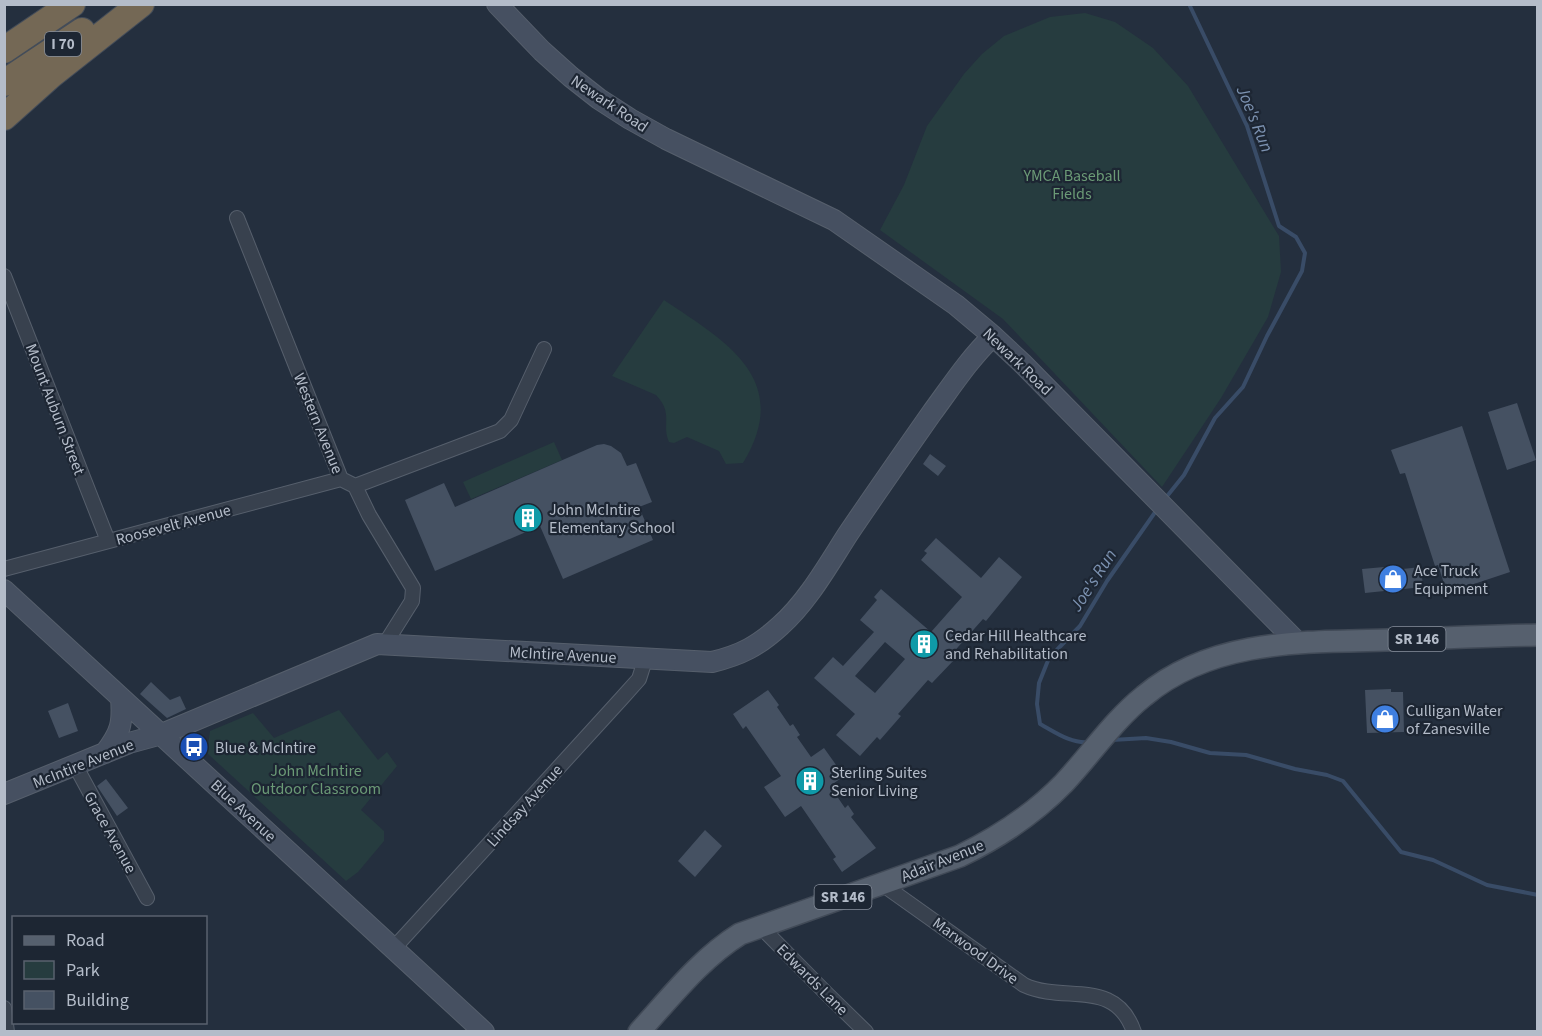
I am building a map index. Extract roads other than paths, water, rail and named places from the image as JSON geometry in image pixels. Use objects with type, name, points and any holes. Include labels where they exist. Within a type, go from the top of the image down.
[{"type":"highway","name":"I 70","points":[[4,50],[72,4]]},
{"type":"highway","name":"I 70","points":[[4,83],[122,4]]},
{"type":"highway","points":[[4,117],[51,75],[141,4]]},
{"type":"main road","name":"SR 146","points":[[1297,642],[1538,635]]},
{"type":"main road","name":"Adair Avenue","points":[[639,1032],[703,962],[720,946],[740,934],[960,856],[1020,822],[1044,803],[1130,708],[1168,678],[1190,666],[1244,650],[1297,642]]},
{"type":"street","name":"Newark Road","points":[[497,4],[542,51],[599,99],[666,139],[834,220],[927,284],[993,336],[1297,642]]},
{"type":"street","name":"Western Avenue","points":[[237,218],[341,479],[355,486],[369,515],[413,588],[412,601],[385,644]]},
{"type":"street","name":"Mount Auburn Street","points":[[4,276],[108,541]]},
{"type":"street","name":"McIntire Avenue","points":[[4,794],[129,743],[162,734],[377,644],[712,662],[736,656],[761,641],[782,624],[810,590],[897,461],[960,374],[993,336]]},
{"type":"street","points":[[355,486],[500,430],[511,420],[544,349]]},
{"type":"street","name":"Roosevelt Avenue","points":[[4,569],[341,479]]},
{"type":"street","name":"Blue Avenue","points":[[4,590],[484,1032]]},
{"type":"street","name":"Lindsay Avenue","points":[[394,948],[639,679],[646,657]]},
{"type":"street","points":[[105,753],[120,730],[123,720],[121,698]]},
{"type":"street","name":"Grace Avenue","points":[[75,765],[147,898]]},
{"type":"street","name":"Marwood Drive","points":[[882,884],[1024,985],[1047,993],[1100,996],[1120,1008],[1128,1017],[1134,1032]]},
{"type":"street","name":"Edwards Lane","points":[[760,926],[866,1032]]},
{"type":"street","points":[[4,1008],[7,1032]]},
{"type":"waterway","name":"Joe's Run","points":[[1164,500],[1184,475],[1215,418],[1243,387],[1302,271],[1305,253],[1296,237],[1279,226],[1247,126],[1189,4]]},
{"type":"waterway","name":"Joe's Run","points":[[1089,742],[1070,739],[1040,724],[1037,704],[1039,683],[1049,658],[1080,626],[1107,581],[1158,508]]},
{"type":"waterway","name":"Joe's Run","points":[[1112,740],[1146,738],[1171,742],[1210,753],[1246,755],[1295,769],[1327,775],[1343,781],[1401,852],[1433,860],[1487,885],[1538,895]]},
{"type":"place","name":"John McIntire Elementary School","points":[[528,518]]},
{"type":"place","name":"Ace Truck Equipment","points":[[1393,579]]},
{"type":"place","name":"Cedar Hill Healthcare and Rehabilitation","points":[[924,644]]},
{"type":"place","name":"Culligan Water of Zanesville","points":[[1385,719]]},
{"type":"place","name":"Blue & McIntire","points":[[194,747]]},
{"type":"place","name":"Sterling Suites Senior Living","points":[[810,781]]},
{"type":"park label","name":"YMCA Baseball Fields","points":[[1072,184]]},
{"type":"park label","name":"John McIntire Outdoor Classroom","points":[[316,779]]}]
